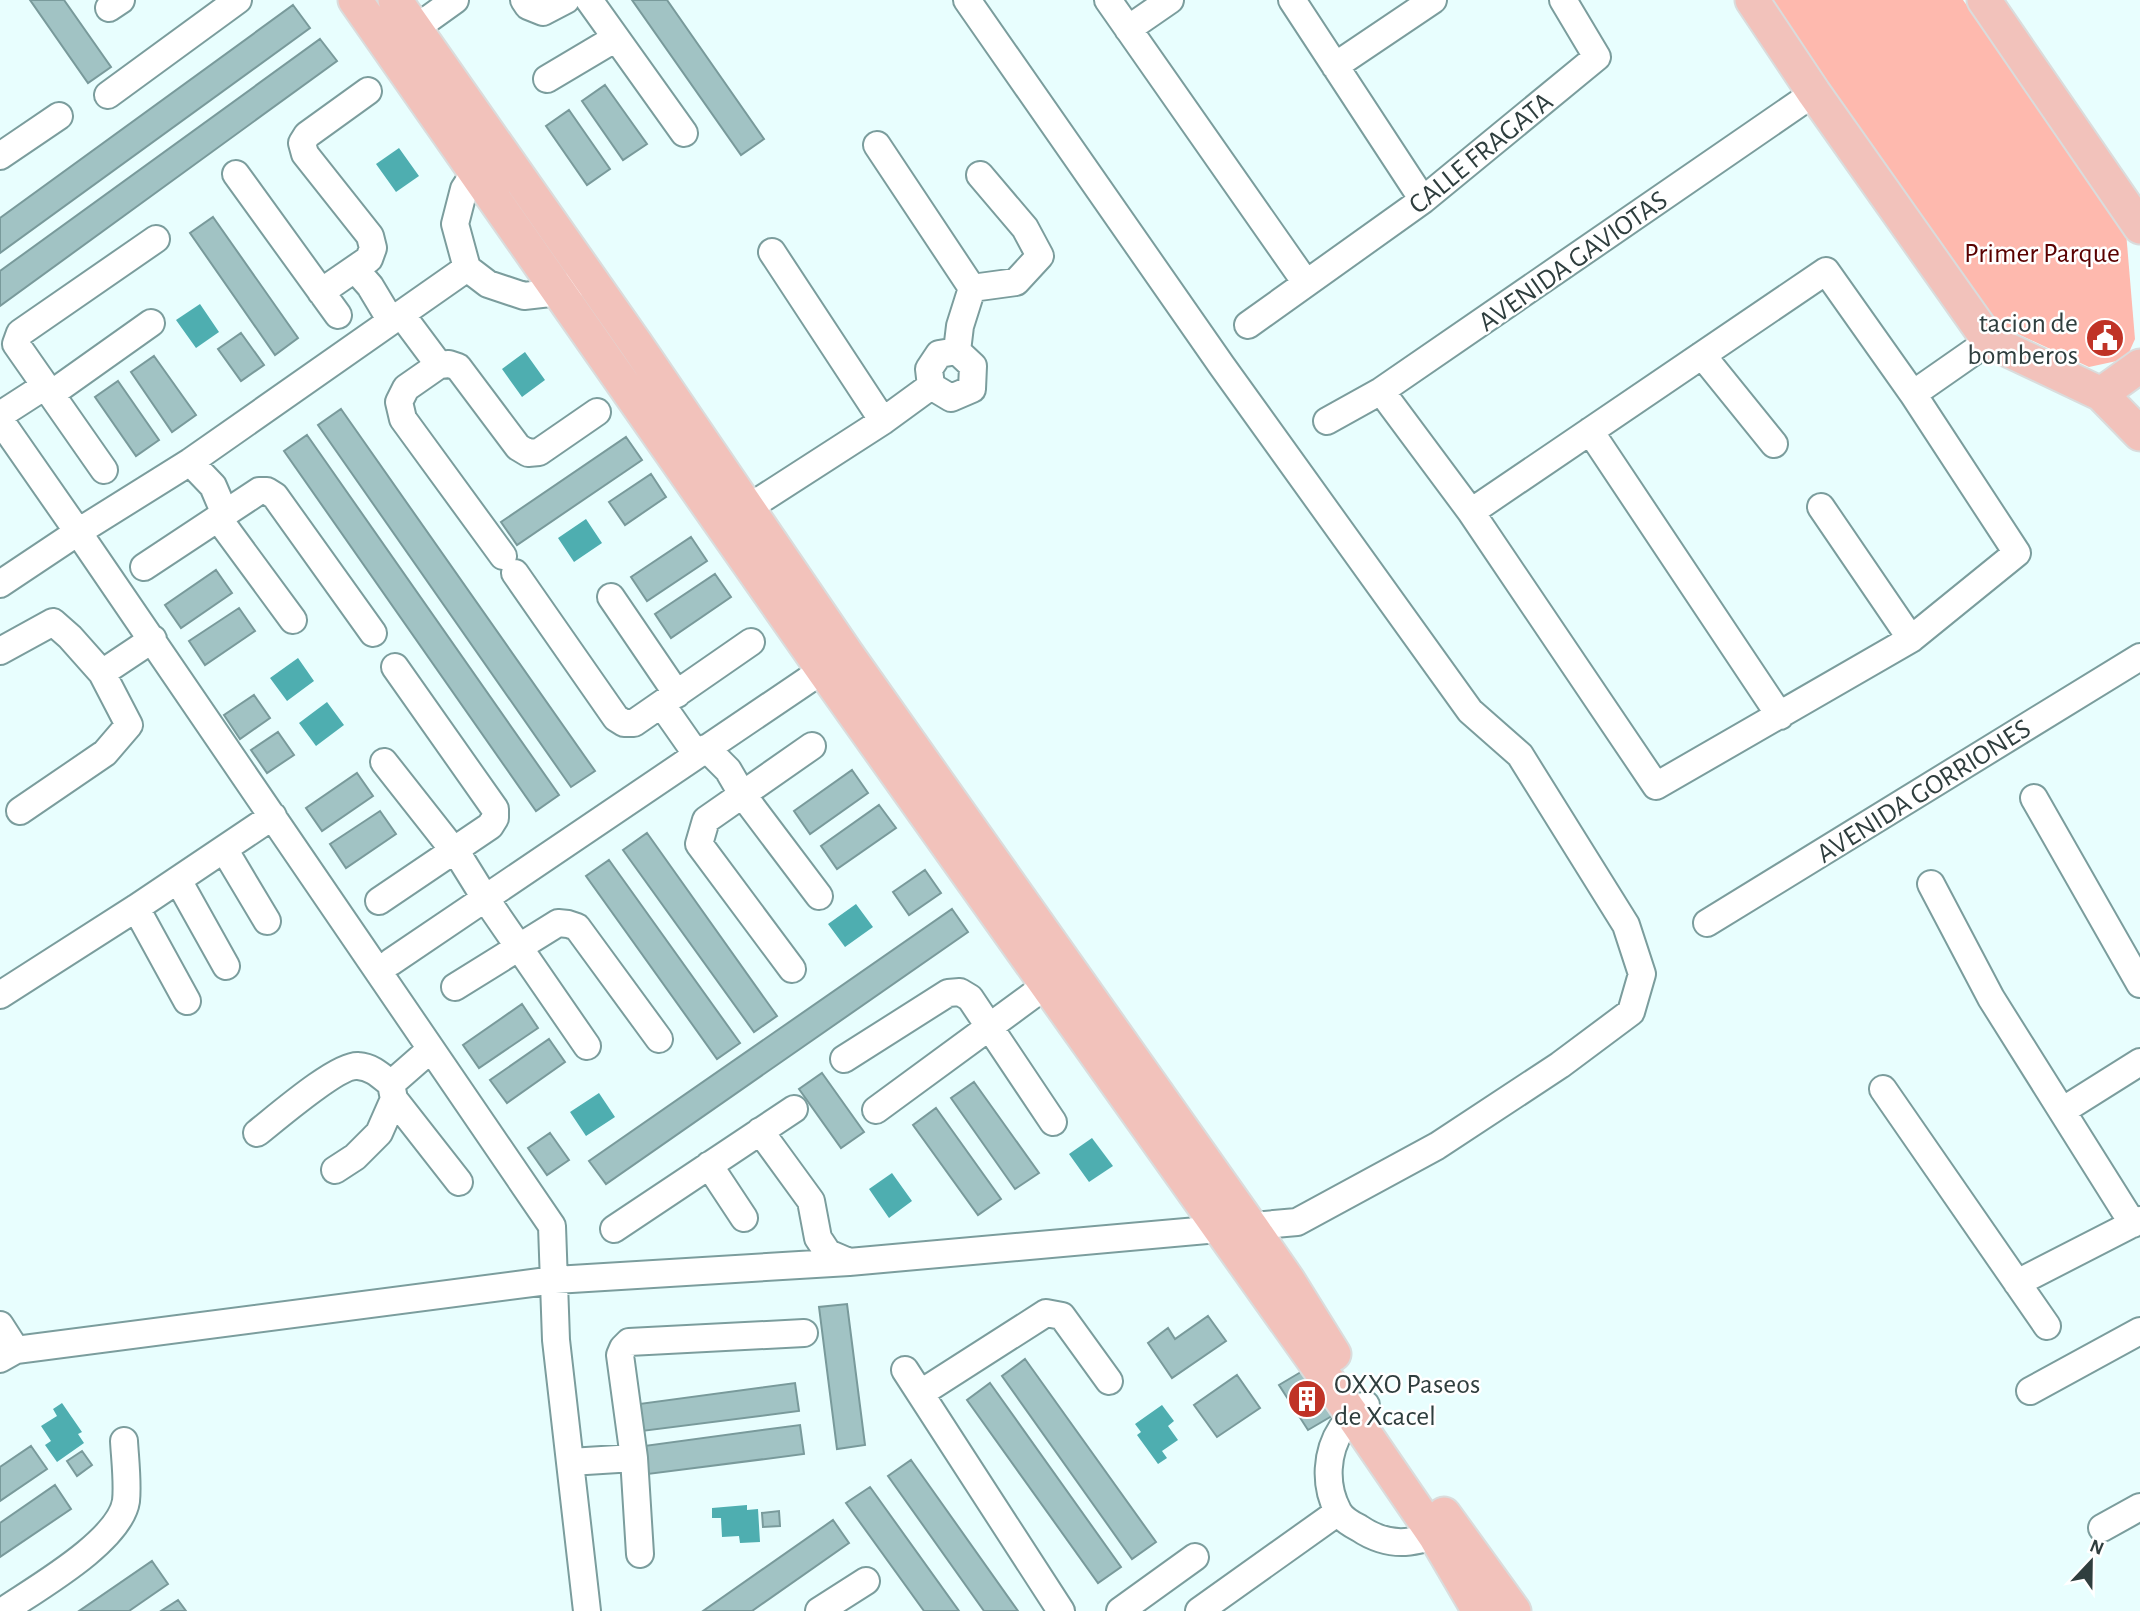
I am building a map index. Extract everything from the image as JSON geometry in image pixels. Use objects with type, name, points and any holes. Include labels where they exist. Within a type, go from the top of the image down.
[{"type":"main road","points":[[355,0],[559,292],[835,662],[1236,1228],[1444,1532],[1514,1611]]},
{"type":"main road","points":[[395,0],[748,508],[835,662]]},
{"type":"main road","points":[[1752,0],[1814,93],[1989,341],[2101,394],[2140,434]]},
{"type":"main road","points":[[1984,0],[2140,228]]},
{"type":"main road","points":[[2101,394],[2140,366]]},
{"type":"main road","points":[[1444,1532],[1479,1611]]},
{"type":"street","points":[[108,95],[238,0]]},
{"type":"street","points":[[415,28],[455,0]]},
{"type":"street","points":[[524,0],[528,6],[543,12],[566,0]]},
{"type":"street","points":[[589,0],[684,133]]},
{"type":"street","points":[[0,1325],[8,1355],[555,1280],[849,1262],[1297,1222],[1437,1146],[1560,1065],[1630,1012],[1642,974],[1626,925],[1520,755],[1470,711],[1222,366],[967,0]]},
{"type":"street","points":[[1108,0],[1306,283]]},
{"type":"street","points":[[1128,29],[1170,0]]},
{"type":"street","points":[[1292,0],[1423,200]]},
{"type":"street","points":[[1335,66],[1433,0]]},
{"type":"street","name":"CALLE FRAGATA","points":[[1248,325],[1423,200],[1597,57],[1563,0]]},
{"type":"street","points":[[547,79],[616,38]]},
{"type":"street","points":[[321,292],[362,277],[373,248],[370,236],[305,154],[302,144],[307,135],[368,91]]},
{"type":"street","name":"AVENIDA GAVIOTAS","points":[[1328,421],[1381,391],[1814,93]]},
{"type":"street","points":[[0,156],[59,117]]},
{"type":"street","points":[[877,145],[972,288]]},
{"type":"street","points":[[502,151],[475,172],[464,189],[455,224],[467,268],[488,284],[524,296],[559,292],[589,277]]},
{"type":"street","points":[[236,174],[338,315]]},
{"type":"street","points":[[972,288],[1016,282],[1040,256],[1025,228],[980,174]]},
{"type":"street","points":[[104,470],[41,393],[16,344],[20,334],[156,239]]},
{"type":"street","points":[[772,252],[883,421]]},
{"type":"street","points":[[0,584],[190,462],[467,268]]},
{"type":"street","points":[[1381,391],[1471,512],[1656,786],[1911,639],[2017,553],[1913,394],[1826,271],[1471,512]]},
{"type":"street","points":[[362,277],[439,365]]},
{"type":"street","points":[[957,351],[960,326],[972,288]]},
{"type":"street","points":[[151,323],[0,417],[552,1226],[556,1340],[587,1611]]},
{"type":"street","points":[[1913,394],[1989,341]]},
{"type":"street","points":[[931,386],[951,398],[972,388],[973,366],[957,351]]},
{"type":"street","points":[[931,386],[929,369],[939,354],[957,351]]},
{"type":"street","points":[[1702,355],[1774,444]]},
{"type":"street","points":[[597,412],[539,452],[528,453],[518,447],[458,367],[439,365],[406,388],[399,402],[403,419],[616,718],[624,723],[634,723],[751,642]]},
{"type":"street","points":[[748,508],[883,421],[931,386]]},
{"type":"street","points":[[1590,431],[1780,716]]},
{"type":"street","points":[[190,462],[213,486],[222,516],[293,620]]},
{"type":"street","points":[[144,567],[259,491],[267,491],[275,496],[373,633]]},
{"type":"street","points":[[1821,507],[1911,639]]},
{"type":"street","points":[[611,597],[702,752],[728,770],[742,794],[819,896]]},
{"type":"street","points":[[0,651],[52,622],[70,637],[102,673],[129,725],[105,753],[20,811]]},
{"type":"street","points":[[102,673],[153,639]]},
{"type":"street","name":"AVENIDA GORRIONES","points":[[1707,923],[2140,657]]},
{"type":"street","points":[[391,962],[835,662]]},
{"type":"street","points":[[379,901],[490,826],[495,818],[495,809],[395,667]]},
{"type":"street","points":[[792,969],[699,844],[706,820],[812,746]]},
{"type":"street","points":[[384,762],[462,861],[587,1046]]},
{"type":"street","points":[[2034,798],[2140,984]]},
{"type":"street","points":[[0,995],[273,816]]},
{"type":"street","points":[[224,849],[267,921]]},
{"type":"street","points":[[178,880],[226,966]]},
{"type":"street","points":[[1931,884],[1991,998],[2062,1111],[2137,1222],[2017,1283]]},
{"type":"street","points":[[136,908],[187,1000]]},
{"type":"street","points":[[455,987],[558,923],[568,924],[578,928],[659,1039]]},
{"type":"street","points":[[876,1110],[1058,977]]},
{"type":"street","points":[[844,1059],[948,993],[960,992],[970,998],[1053,1122]]},
{"type":"street","points":[[335,1170],[355,1157],[379,1133],[393,1091],[432,1049]]},
{"type":"street","points":[[2062,1111],[2140,1062]]},
{"type":"street","points":[[257,1133],[331,1076],[354,1065],[372,1069],[393,1091],[459,1182]]},
{"type":"street","points":[[1883,1089],[2047,1326]]},
{"type":"street","points":[[614,1229],[794,1109]]},
{"type":"street","points":[[760,1131],[811,1201],[818,1238],[828,1253],[849,1262]]},
{"type":"street","points":[[709,1166],[744,1217]]},
{"type":"street","points":[[921,1393],[1046,1313],[1062,1317],[1109,1381]]},
{"type":"street","points":[[2030,1391],[2140,1331]]},
{"type":"street","points":[[639,1554],[634,1458],[620,1355],[623,1348],[629,1342],[804,1333]]},
{"type":"street","points":[[905,1370],[1061,1611]]},
{"type":"street","points":[[1359,1410],[1343,1426],[1333,1445],[1328,1465],[1329,1486],[1338,1512],[1365,1532],[1384,1540],[1404,1542],[1444,1532]]},
{"type":"street","points":[[3,1611],[99,1544],[117,1523],[126,1501],[124,1441]]},
{"type":"street","points":[[570,1462],[634,1458]]},
{"type":"street","points":[[2102,1528],[2140,1507]]},
{"type":"street","points":[[1199,1611],[1338,1512]]},
{"type":"street","points":[[1129,1608],[1195,1557]]},
{"type":"street","points":[[820,1611],[866,1581]]},
{"type":"green space","name":"Primer Parque","points":[[1772,0],[1963,0],[2126,232],[2135,339],[2126,359],[2089,367],[1992,322]]},
{"type":"water","points":[[399,148],[419,176],[396,192],[376,164]]},
{"type":"water","points":[[200,304],[219,332],[196,348],[176,320]]},
{"type":"water","points":[[525,352],[545,380],[522,397],[502,369]]},
{"type":"water","points":[[586,519],[602,543],[574,562],[558,538]]},
{"type":"water","points":[[298,658],[314,681],[287,701],[270,678]]},
{"type":"water","points":[[327,702],[344,725],[316,746],[299,723]]},
{"type":"water","points":[[856,904],[873,927],[845,947],[828,924]]},
{"type":"water","points":[[599,1093],[615,1117],[586,1136],[570,1112]]},
{"type":"water","points":[[1092,1138],[1113,1166],[1089,1182],[1069,1154]]},
{"type":"water","points":[[892,1173],[912,1201],[889,1218],[869,1189]]},
{"type":"water","points":[[62,1403],[82,1432],[78,1434],[84,1443],[57,1462],[45,1445],[51,1441],[41,1426],[57,1416],[53,1409]]},
{"type":"water","points":[[1162,1405],[1174,1421],[1168,1426],[1178,1440],[1162,1451],[1167,1458],[1158,1464],[1137,1435],[1141,1432],[1135,1424]]},
{"type":"water","points":[[747,1505],[747,1510],[758,1509],[760,1542],[740,1543],[739,1536],[722,1537],[721,1518],[712,1518],[712,1508]]},
{"type":"building","points":[[30,0],[64,0],[111,67],[88,83]]},
{"type":"building","points":[[632,0],[667,0],[764,139],[741,155]]},
{"type":"building","points":[[293,5],[310,28],[0,253],[0,218]]},
{"type":"building","points":[[320,39],[337,61],[0,306],[0,271]]},
{"type":"building","points":[[605,85],[647,144],[623,160],[582,101]]},
{"type":"building","points":[[569,110],[610,169],[587,185],[546,126]]},
{"type":"building","points":[[213,217],[298,338],[275,355],[190,233]]},
{"type":"building","points":[[241,333],[264,365],[241,381],[218,349]]},
{"type":"building","points":[[154,356],[196,415],[172,432],[131,372]]},
{"type":"building","points":[[118,381],[159,440],[136,456],[95,397]]},
{"type":"building","points":[[341,409],[595,771],[571,787],[318,425]]},
{"type":"building","points":[[307,435],[559,795],[536,811],[284,451]]},
{"type":"building","points":[[626,437],[642,460],[517,545],[501,522]]},
{"type":"building","points":[[651,474],[666,497],[625,525],[609,502]]},
{"type":"building","points":[[691,537],[707,561],[647,601],[631,577]]},
{"type":"building","points":[[216,570],[232,593],[181,628],[165,605]]},
{"type":"building","points":[[715,574],[731,597],[671,638],[655,614]]},
{"type":"building","points":[[239,608],[255,631],[205,665],[189,641]]},
{"type":"building","points":[[254,695],[270,718],[240,739],[224,715]]},
{"type":"building","points":[[278,732],[294,755],[267,773],[251,750]]},
{"type":"building","points":[[852,770],[868,793],[810,834],[794,811]]},
{"type":"building","points":[[357,773],[373,796],[322,831],[306,808]]},
{"type":"building","points":[[879,805],[896,828],[837,869],[821,846]]},
{"type":"building","points":[[380,811],[396,834],[346,868],[330,844]]},
{"type":"building","points":[[647,833],[777,1016],[754,1032],[623,850]]},
{"type":"building","points":[[609,860],[740,1043],[717,1059],[586,876]]},
{"type":"building","points":[[925,870],[941,893],[909,915],[893,892]]},
{"type":"building","points":[[952,909],[968,932],[606,1184],[589,1161]]},
{"type":"building","points":[[522,1004],[538,1028],[479,1068],[463,1045]]},
{"type":"building","points":[[549,1039],[565,1062],[507,1103],[490,1080]]},
{"type":"building","points":[[822,1073],[864,1132],[841,1148],[799,1089]]},
{"type":"building","points":[[974,1082],[1039,1173],[1015,1189],[951,1098]]},
{"type":"building","points":[[936,1108],[1001,1199],[978,1215],[913,1125]]},
{"type":"building","points":[[550,1133],[569,1160],[547,1175],[528,1148]]},
{"type":"building","points":[[847,1304],[865,1445],[837,1449],[819,1307]]},
{"type":"building","points":[[1208,1316],[1226,1341],[1172,1378],[1148,1343],[1168,1328],[1175,1339]]},
{"type":"building","points":[[1025,1359],[1156,1542],[1132,1559],[1002,1376]]},
{"type":"building","name":"OXXO Paseos de Xcacel","points":[[1306,1369],[1337,1413],[1308,1430],[1279,1385]]},
{"type":"building","points":[[1237,1375],[1260,1408],[1217,1437],[1194,1405]]},
{"type":"building","points":[[795,1383],[799,1411],[642,1431],[639,1404]]},
{"type":"building","points":[[990,1383],[1121,1567],[1098,1583],[967,1400]]},
{"type":"building","points":[[800,1425],[804,1454],[648,1474],[644,1446]]},
{"type":"building","points":[[31,1446],[47,1469],[0,1501],[0,1467]]},
{"type":"building","points":[[82,1451],[92,1465],[77,1476],[67,1461]]},
{"type":"building","points":[[911,1460],[1018,1611],[984,1611],[888,1476]]},
{"type":"building","points":[[55,1485],[71,1509],[0,1557],[0,1523]]},
{"type":"building","points":[[870,1487],[959,1611],[924,1611],[846,1503]]},
{"type":"building","points":[[779,1511],[780,1526],[763,1527],[762,1513]]},
{"type":"building","points":[[833,1520],[849,1543],[752,1611],[703,1611]]},
{"type":"building","points":[[152,1561],[168,1584],[129,1611],[79,1611]]},
{"type":"building","points":[[178,1600],[186,1611],[161,1611]]},
{"type":"place","name":"tacion de bomberos","points":[[2105,338]]},
{"type":"place","name":"OXXO Paseos de Xcacel","points":[[1307,1399]]}]
